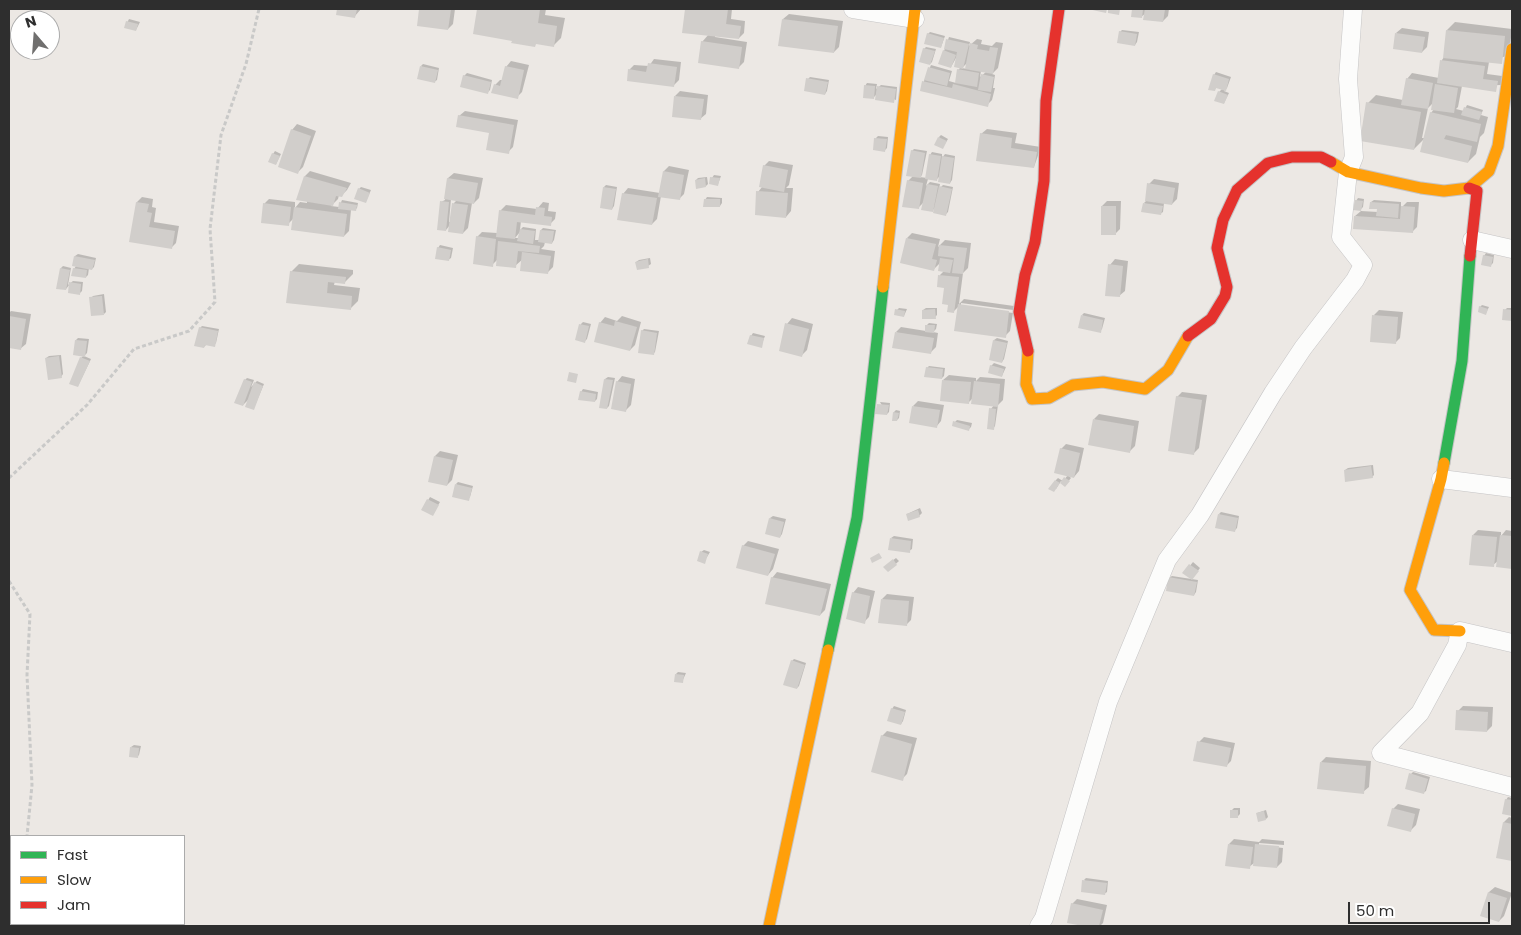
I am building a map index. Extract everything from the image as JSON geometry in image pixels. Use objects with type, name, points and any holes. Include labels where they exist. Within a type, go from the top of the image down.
[{"type":"street","points":[[770,926],[857,518],[915,14],[852,9]]},
{"type":"street","points":[[1059,9],[1046,101],[1044,181],[1035,242],[1025,275],[1019,312],[1028,352],[1026,384],[1032,399],[1049,398],[1073,385],[1103,382],[1145,389],[1168,370],[1186,337],[1211,319],[1225,296],[1227,287],[1217,248],[1223,220],[1237,190],[1268,163],[1292,157],[1321,157],[1348,172],[1421,188],[1444,191],[1469,188],[1477,191],[1462,361],[1441,479],[1410,590],[1434,630],[1460,631],[1512,642]]},
{"type":"street","points":[[1039,926],[1044,918],[1108,702],[1167,560],[1200,515],[1283,378],[1303,348],[1355,280],[1363,265],[1341,237],[1348,172],[1354,157],[1348,79],[1353,9]]},
{"type":"street","points":[[1469,188],[1489,171],[1498,146],[1509,95],[1512,49]]},
{"type":"street","points":[[1472,240],[1512,249]]},
{"type":"street","points":[[1441,479],[1512,488]]},
{"type":"street","points":[[1460,631],[1457,645],[1420,713],[1381,752],[1512,787]]},
{"type":"path","points":[[9,478],[87,406],[134,349],[189,331],[215,302],[210,229],[221,134],[246,64],[259,9]]},
{"type":"path","points":[[9,581],[30,614],[28,675],[32,786],[27,835]]},
{"type":"building","points":[[337,9],[357,9],[355,18],[336,15]]},
{"type":"building","points":[[419,9],[451,9],[448,30],[417,26]]},
{"type":"building","points":[[477,9],[540,9],[538,23],[557,26],[554,47],[536,44],[535,47],[473,34]]},
{"type":"building","points":[[685,9],[728,9],[726,24],[741,26],[739,39],[682,33]]},
{"type":"building","points":[[1088,9],[1107,9],[1106,13]]},
{"type":"building","points":[[1108,9],[1120,9],[1119,15],[1108,13]]},
{"type":"building","points":[[1132,9],[1143,9],[1142,18],[1131,17]]},
{"type":"building","points":[[1145,9],[1165,9],[1163,22],[1143,20]]},
{"type":"building","points":[[782,19],[838,26],[834,53],[778,46]]},
{"type":"building","points":[[126,21],[138,24],[136,31],[124,28]]},
{"type":"building","points":[[1446,30],[1505,36],[1502,64],[1443,58]]},
{"type":"building","points":[[1119,31],[1137,34],[1135,46],[1117,43]]},
{"type":"building","points":[[927,33],[944,38],[941,48],[924,44]]},
{"type":"building","points":[[1395,33],[1425,37],[1422,53],[1393,49]]},
{"type":"building","points":[[946,39],[969,44],[963,69],[954,67],[957,52],[944,49]]},
{"type":"building","points":[[701,41],[742,47],[739,69],[698,63]]},
{"type":"building","points":[[970,43],[978,45],[977,49],[989,51],[990,47],[998,48],[993,74],[965,69]]},
{"type":"building","points":[[923,48],[935,51],[930,65],[919,62]]},
{"type":"building","points":[[943,50],[956,55],[951,68],[938,64]]},
{"type":"building","points":[[1440,60],[1485,66],[1483,79],[1498,81],[1496,92],[1437,83]]},
{"type":"building","points":[[648,63],[677,67],[674,87],[627,81],[628,69],[646,72]]},
{"type":"building","points":[[420,66],[438,70],[435,83],[417,79]]},
{"type":"building","points":[[505,66],[524,70],[518,99],[491,93],[494,84],[500,86]]},
{"type":"building","points":[[928,67],[950,73],[947,86],[924,80]]},
{"type":"building","points":[[957,69],[979,73],[977,87],[955,83]]},
{"type":"building","points":[[981,74],[994,77],[991,92],[978,90]]},
{"type":"building","points":[[1213,74],[1229,79],[1226,91],[1216,88],[1215,91],[1208,90]]},
{"type":"building","points":[[463,75],[491,82],[488,94],[460,87]]},
{"type":"building","points":[[806,78],[828,82],[825,95],[804,91]]},
{"type":"building","points":[[1406,78],[1433,83],[1428,109],[1401,105]]},
{"type":"building","points":[[922,81],[952,88],[953,84],[991,94],[988,107],[920,91]]},
{"type":"building","points":[[1435,84],[1458,88],[1454,113],[1431,110]]},
{"type":"building","points":[[864,85],[875,86],[874,99],[863,98]]},
{"type":"building","points":[[877,86],[896,89],[894,103],[875,100]]},
{"type":"building","points":[[1218,91],[1228,95],[1224,104],[1214,101]]},
{"type":"building","points":[[674,96],[704,99],[701,120],[672,117]]},
{"type":"building","points":[[1366,102],[1421,112],[1414,150],[1360,141]]},
{"type":"building","points":[[1464,107],[1482,112],[1479,120],[1461,115]]},
{"type":"building","points":[[1430,112],[1481,124],[1477,142],[1446,135],[1444,139],[1472,146],[1468,163],[1420,152]]},
{"type":"building","points":[[458,115],[514,125],[509,154],[486,150],[489,133],[456,127]]},
{"type":"building","points":[[291,129],[311,136],[298,174],[278,167]]},
{"type":"building","points":[[980,133],[1012,138],[1011,148],[1037,152],[1034,168],[976,161]]},
{"type":"building","points":[[938,137],[947,141],[943,149],[934,145]]},
{"type":"building","points":[[874,138],[887,139],[885,152],[873,150]]},
{"type":"building","points":[[911,150],[925,153],[921,178],[906,176]]},
{"type":"building","points":[[272,153],[280,156],[276,165],[268,162]]},
{"type":"building","points":[[929,154],[941,156],[937,181],[925,179]]},
{"type":"building","points":[[942,156],[954,158],[950,184],[938,182]]},
{"type":"building","points":[[763,165],[788,170],[784,192],[759,187]]},
{"type":"building","points":[[663,171],[684,175],[680,200],[658,197]]},
{"type":"building","points":[[304,176],[347,188],[342,197],[336,196],[333,206],[296,200]]},
{"type":"building","points":[[710,177],[720,178],[718,186],[709,184]]},
{"type":"building","points":[[447,178],[478,183],[474,204],[444,199]]},
{"type":"building","points":[[705,178],[706,187],[696,189],[695,180]]},
{"type":"building","points":[[907,180],[923,183],[919,209],[902,207]]},
{"type":"building","points":[[1147,183],[1175,188],[1172,205],[1145,201]]},
{"type":"building","points":[[927,184],[938,186],[933,212],[921,210]]},
{"type":"building","points":[[939,186],[952,189],[946,216],[933,213]]},
{"type":"building","points":[[603,187],[616,189],[612,210],[600,208]]},
{"type":"building","points":[[358,188],[370,193],[366,203],[354,199]]},
{"type":"building","points":[[756,191],[788,193],[786,218],[755,215]]},
{"type":"building","points":[[622,193],[657,198],[652,225],[617,220]]},
{"type":"building","points":[[704,199],[720,199],[720,207],[703,207]]},
{"type":"building","points":[[1355,200],[1363,201],[1361,211],[1353,210]]},
{"type":"building","points":[[440,201],[449,202],[446,231],[437,230]]},
{"type":"building","points":[[136,202],[149,204],[147,212],[152,213],[149,227],[175,231],[172,249],[129,242]]},
{"type":"building","points":[[339,202],[357,205],[356,211],[338,209]]},
{"type":"building","points":[[1370,202],[1399,204],[1398,218],[1376,216],[1377,209],[1369,209]]},
{"type":"building","points":[[263,203],[291,207],[289,226],[261,223]]},
{"type":"building","points":[[452,203],[468,205],[463,234],[448,232]]},
{"type":"building","points":[[1143,203],[1163,206],[1161,215],[1141,212]]},
{"type":"building","points":[[1101,206],[1116,206],[1116,235],[1101,235]]},
{"type":"building","points":[[1401,206],[1415,207],[1413,233],[1353,229],[1354,216],[1400,219]]},
{"type":"building","points":[[294,207],[347,214],[344,237],[291,230]]},
{"type":"building","points":[[536,207],[545,208],[544,216],[552,217],[551,226],[517,222],[515,239],[496,237],[499,210],[535,215]]},
{"type":"building","points":[[520,229],[535,231],[533,244],[517,241]]},
{"type":"building","points":[[540,230],[554,231],[552,244],[538,242]]},
{"type":"building","points":[[476,236],[496,239],[493,267],[473,264]]},
{"type":"building","points":[[906,238],[936,244],[932,259],[937,260],[934,271],[900,263]]},
{"type":"building","points":[[498,241],[540,246],[539,253],[518,251],[516,268],[496,266]]},
{"type":"building","points":[[939,245],[967,248],[963,274],[952,273],[954,258],[938,256]]},
{"type":"building","points":[[437,247],[451,250],[449,261],[435,259]]},
{"type":"building","points":[[522,252],[551,256],[548,274],[520,271]]},
{"type":"building","points":[[1483,255],[1493,257],[1491,267],[1481,265]]},
{"type":"building","points":[[74,256],[95,260],[92,270],[72,266]]},
{"type":"building","points":[[940,258],[953,260],[950,273],[938,271]]},
{"type":"building","points":[[648,259],[649,268],[637,270],[635,262]]},
{"type":"building","points":[[1108,264],[1123,266],[1120,297],[1105,296]]},
{"type":"building","points":[[60,268],[70,270],[66,290],[56,289]]},
{"type":"building","points":[[73,268],[87,270],[86,278],[71,276]]},
{"type":"building","points":[[290,271],[346,277],[345,284],[328,282],[327,293],[352,296],[351,310],[286,303]]},
{"type":"building","points":[[938,275],[959,277],[954,313],[947,312],[948,305],[942,304],[944,288],[937,287]]},
{"type":"building","points":[[69,282],[81,284],[80,295],[68,293]]},
{"type":"building","points":[[102,296],[104,315],[91,316],[89,297]]},
{"type":"building","points":[[958,304],[1009,311],[1006,338],[954,331]]},
{"type":"building","points":[[1479,306],[1488,309],[1486,315],[1478,312]]},
{"type":"building","points":[[895,309],[905,311],[904,317],[894,315]]},
{"type":"building","points":[[935,309],[936,319],[922,319],[922,310]]},
{"type":"building","points":[[1503,309],[1512,310],[1512,321],[1502,320]]},
{"type":"building","points":[[1081,315],[1103,320],[1101,333],[1078,328]]},
{"type":"building","points":[[1372,315],[1398,317],[1396,344],[1370,342]]},
{"type":"building","points":[[9,316],[26,319],[21,350],[9,348]]},
{"type":"building","points":[[615,321],[637,327],[630,351],[594,342],[599,322],[614,326]]},
{"type":"building","points":[[785,323],[809,329],[802,357],[779,351]]},
{"type":"building","points":[[579,324],[589,326],[585,343],[575,340]]},
{"type":"building","points":[[925,325],[935,325],[934,333],[925,332]]},
{"type":"building","points":[[199,327],[218,331],[215,347],[205,345],[204,348],[194,346]]},
{"type":"building","points":[[641,330],[657,333],[654,355],[638,353]]},
{"type":"building","points":[[895,332],[934,338],[931,354],[892,348]]},
{"type":"building","points":[[750,335],[764,338],[762,348],[747,344]]},
{"type":"building","points":[[75,340],[87,341],[85,357],[73,355]]},
{"type":"building","points":[[993,340],[1007,343],[1002,363],[989,360]]},
{"type":"building","points":[[59,356],[62,378],[48,380],[45,358]]},
{"type":"building","points":[[80,357],[90,361],[78,387],[69,384]]},
{"type":"building","points":[[990,365],[1004,369],[1002,377],[988,373]]},
{"type":"building","points":[[926,367],[943,369],[942,379],[924,377]]},
{"type":"building","points":[[569,372],[578,374],[576,383],[567,381]]},
{"type":"building","points":[[244,379],[252,382],[243,406],[234,403]]},
{"type":"building","points":[[604,379],[613,380],[607,409],[599,408]]},
{"type":"building","points":[[942,380],[971,382],[969,404],[940,401]]},
{"type":"building","points":[[616,381],[631,384],[626,412],[611,409]]},
{"type":"building","points":[[974,381],[1000,384],[998,407],[971,404]]},
{"type":"building","points":[[254,382],[263,386],[254,410],[245,407]]},
{"type":"building","points":[[580,391],[596,394],[595,402],[578,400]]},
{"type":"building","points":[[1176,396],[1202,400],[1194,455],[1168,451]]},
{"type":"building","points":[[877,404],[889,405],[887,415],[875,414]]},
{"type":"building","points":[[912,406],[940,410],[937,428],[909,423]]},
{"type":"building","points":[[989,408],[996,409],[994,430],[987,429]]},
{"type":"building","points":[[893,412],[899,413],[897,421],[892,421]]},
{"type":"building","points":[[1093,419],[1134,426],[1130,453],[1088,445]]},
{"type":"building","points":[[953,421],[970,426],[969,431],[952,426]]},
{"type":"building","points":[[1060,448],[1080,453],[1074,478],[1054,473]]},
{"type":"building","points":[[434,456],[453,460],[447,486],[428,482]]},
{"type":"building","points":[[1371,466],[1373,478],[1345,482],[1344,470]]},
{"type":"building","points":[[1064,477],[1070,481],[1065,487],[1060,483]]},
{"type":"building","points":[[1055,480],[1060,483],[1054,492],[1048,489]]},
{"type":"building","points":[[455,484],[472,488],[469,501],[452,497]]},
{"type":"building","points":[[427,499],[439,505],[433,516],[421,510]]},
{"type":"building","points":[[918,510],[920,517],[908,521],[906,514]]},
{"type":"building","points":[[1218,514],[1238,518],[1235,532],[1215,528]]},
{"type":"building","points":[[769,518],[784,522],[780,538],[765,534]]},
{"type":"building","points":[[1472,535],[1497,537],[1494,567],[1469,565]]},
{"type":"building","points":[[1500,535],[1512,536],[1512,569],[1496,567]]},
{"type":"building","points":[[890,538],[911,541],[910,553],[888,550]]},
{"type":"building","points":[[742,545],[775,554],[768,576],[736,568]]},
{"type":"building","points":[[700,551],[708,554],[705,564],[697,561]]},
{"type":"building","points":[[879,553],[882,558],[872,563],[870,558]]},
{"type":"building","points":[[893,559],[897,565],[888,572],[883,567]]},
{"type":"building","points":[[1189,564],[1199,571],[1192,580],[1182,573]]},
{"type":"building","points":[[771,577],[827,589],[820,616],[765,604]]},
{"type":"building","points":[[1168,577],[1197,582],[1194,596],[1166,591]]},
{"type":"building","points":[[852,592],[870,596],[865,624],[846,619]]},
{"type":"building","points":[[881,599],[909,601],[907,626],[878,623]]},
{"type":"building","points":[[791,660],[805,665],[797,689],[783,685]]},
{"type":"building","points":[[675,674],[684,675],[683,683],[674,682]]},
{"type":"building","points":[[891,708],[905,712],[901,725],[887,721]]},
{"type":"building","points":[[1456,710],[1488,712],[1487,732],[1455,730]]},
{"type":"building","points":[[881,735],[912,744],[903,781],[871,772]]},
{"type":"building","points":[[1197,741],[1231,748],[1227,767],[1193,761]]},
{"type":"building","points":[[130,747],[139,748],[138,758],[129,757]]},
{"type":"building","points":[[1320,762],[1366,766],[1364,794],[1317,789]]},
{"type":"building","points":[[1409,773],[1428,779],[1424,794],[1405,789]]},
{"type":"building","points":[[1505,799],[1512,800],[1512,816],[1502,814]]},
{"type":"building","points":[[1392,808],[1415,814],[1411,832],[1387,826]]},
{"type":"building","points":[[1230,810],[1238,810],[1238,818],[1230,818]]},
{"type":"building","points":[[1264,811],[1266,820],[1258,822],[1256,813]]},
{"type":"building","points":[[1503,822],[1512,824],[1512,861],[1496,858]]},
{"type":"building","points":[[1228,844],[1253,847],[1250,869],[1225,866]]},
{"type":"building","points":[[1255,844],[1279,846],[1277,868],[1253,866]]},
{"type":"building","points":[[1082,880],[1107,883],[1105,895],[1081,892]]},
{"type":"building","points":[[1488,892],[1507,898],[1499,922],[1480,916]]},
{"type":"building","points":[[1071,903],[1103,910],[1099,926],[1067,923]]},
{"type":"traffic: fast","points":[[1444,463],[1462,361],[1470,256]]},
{"type":"traffic: fast","points":[[828,650],[857,518],[883,287]]},
{"type":"traffic: slow","points":[[883,287],[915,9]]},
{"type":"traffic: slow","points":[[1331,162],[1348,172],[1421,188],[1444,191],[1469,188],[1489,171],[1498,146],[1512,49]]},
{"type":"traffic: slow","points":[[1028,351],[1026,384],[1032,399],[1049,398],[1073,385],[1103,382],[1145,389],[1168,370],[1188,336]]},
{"type":"traffic: slow","points":[[1444,463],[1410,590],[1434,630],[1460,631]]},
{"type":"traffic: slow","points":[[769,926],[828,650]]},
{"type":"traffic: jam","points":[[1028,351],[1019,312],[1025,275],[1035,242],[1044,181],[1046,101],[1059,9]]},
{"type":"traffic: jam","points":[[1188,336],[1211,319],[1225,296],[1227,287],[1217,248],[1223,220],[1237,190],[1268,163],[1292,157],[1321,157],[1331,162]]},
{"type":"traffic: jam","points":[[1469,188],[1477,191],[1470,256]]}]
